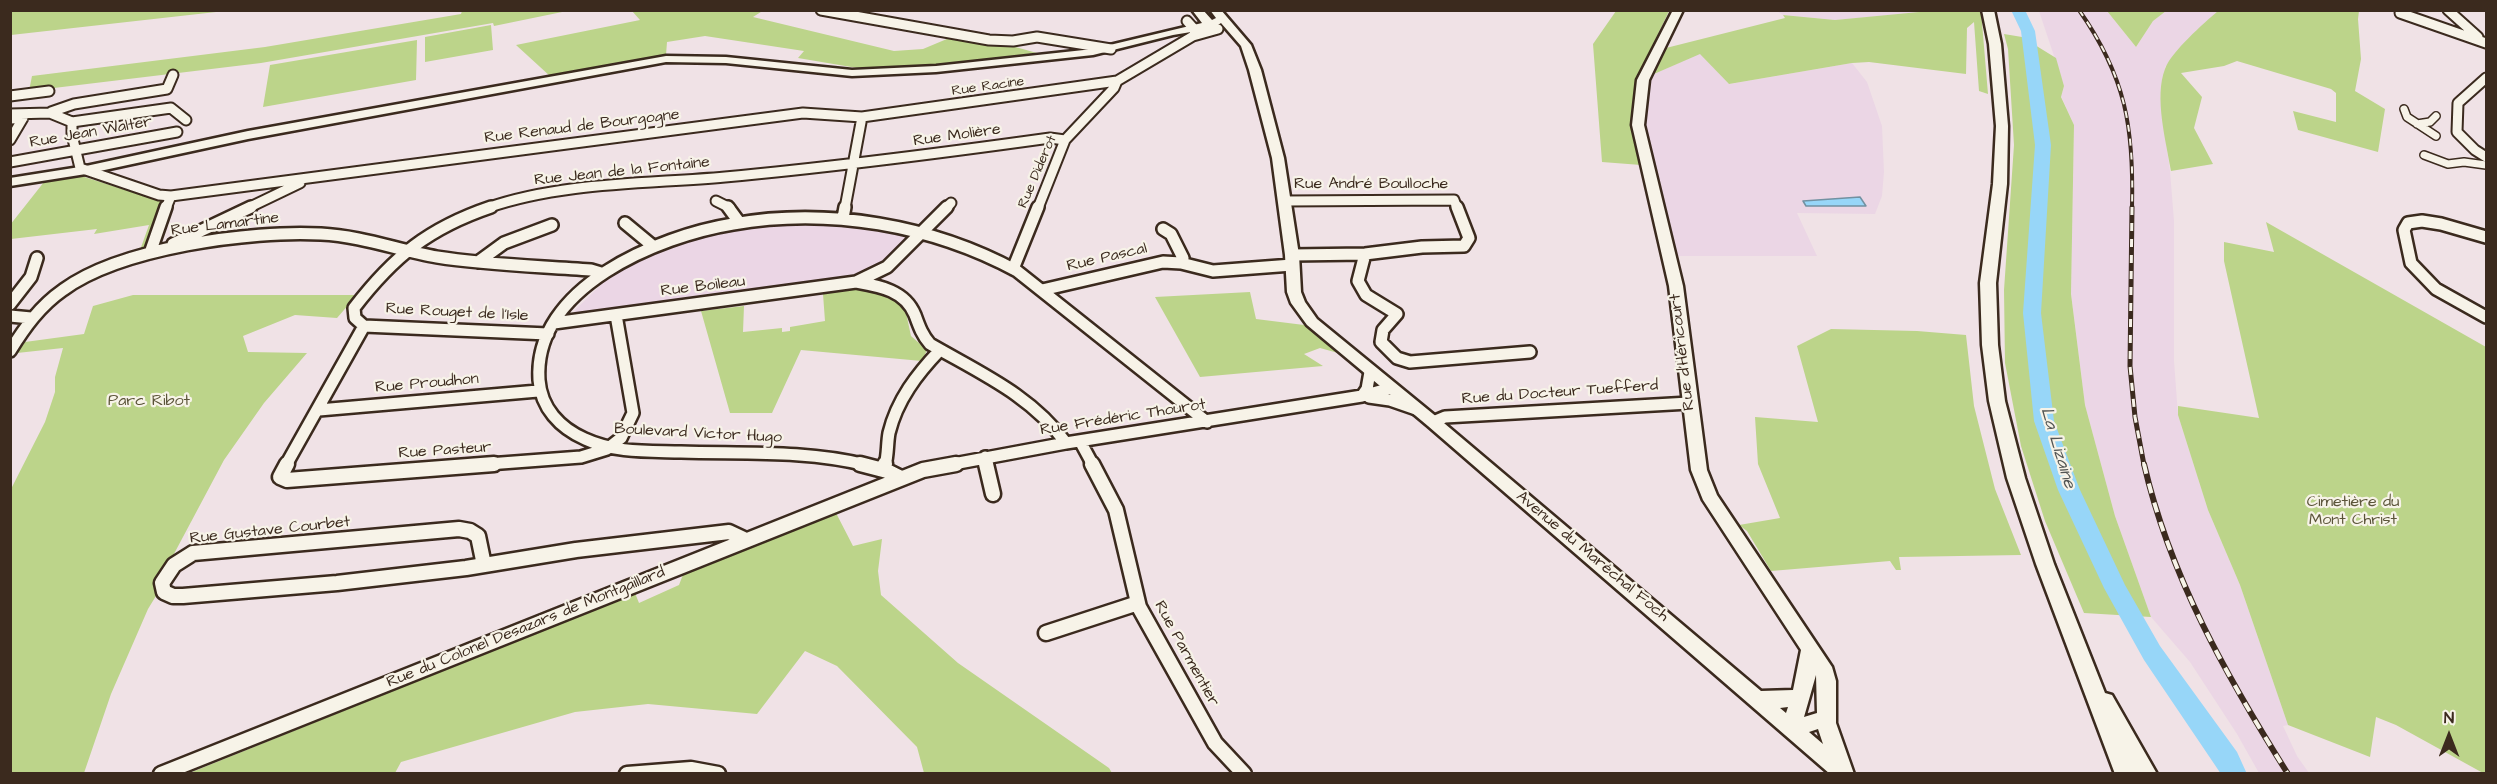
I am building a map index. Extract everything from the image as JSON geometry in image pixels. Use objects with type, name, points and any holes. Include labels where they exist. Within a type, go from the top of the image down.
[{"type":"main road","points":[[1988,10],[1995,44],[2002,126],[2000,184],[1988,283],[1992,373],[2016,478],[2045,564],[2088,670],[2108,732],[2125,773]]},
{"type":"main road","points":[[2088,670],[2146,774]]},
{"type":"street","points":[[821,10],[989,40],[1013,41],[1037,37],[1111,49]]},
{"type":"street","name":"Rue d'Héricourt","points":[[1678,10],[1642,80],[1638,125],[1676,286],[1699,470],[1709,496],[1810,649],[1821,662],[1829,691],[1826,717]]},
{"type":"street","points":[[2448,10],[2484,41]]},
{"type":"street","points":[[1191,28],[1197,11],[1216,19]]},
{"type":"street","points":[[2400,13],[2412,19],[2484,41]]},
{"type":"street","points":[[10,182],[86,170],[249,135],[666,59],[715,59],[852,73],[881,73],[1074,55],[1111,49],[1216,19]]},
{"type":"street","name":"Avenue du Maréchal Foch","points":[[1216,19],[1252,58],[1278,158],[1292,260],[1294,292],[1298,303],[1312,322],[1792,727],[1844,774]]},
{"type":"street","name":"Rue Diderot","points":[[1013,269],[1065,140],[1114,88],[1117,81],[1191,28]]},
{"type":"street","points":[[10,114],[50,112],[74,104],[167,89],[173,75]]},
{"type":"street","points":[[2485,155],[2457,132],[2458,103],[2487,78]]},
{"type":"street","name":"Rue Racine","points":[[862,117],[1117,81]]},
{"type":"street","points":[[10,96],[49,91]]},
{"type":"street","points":[[72,122],[167,108],[171,108],[186,120]]},
{"type":"street","points":[[2404,109],[2407,117],[2436,136]]},
{"type":"street","points":[[50,112],[63,115],[72,122],[80,168],[159,195],[171,196],[160,219],[150,253]]},
{"type":"street","name":"Rue Renaud de Bourgogne","points":[[171,196],[803,113],[862,117]]},
{"type":"street","points":[[2417,124],[2430,122],[2436,116]]},
{"type":"street","points":[[843,218],[862,117]]},
{"type":"street","points":[[10,120],[23,118],[10,140]]},
{"type":"street","name":"Rue Jean Walter","points":[[10,162],[76,152],[177,132]]},
{"type":"street","name":"Rue Molière","points":[[854,165],[1050,138],[1065,140]]},
{"type":"street","points":[[2424,155],[2448,164],[2464,162],[2487,165]]},
{"type":"street","name":"Rue Jean de la Fontaine","points":[[364,326],[355,318],[354,308],[371,285],[406,249],[440,227],[463,216],[528,196],[854,165]]},
{"type":"street","name":"Rue Renaud de Bourgogne","points":[[167,249],[176,241],[300,183],[305,178]]},
{"type":"street","name":"Rue André Boulloche","points":[[1284,201],[1454,200],[1469,238],[1464,246],[1422,247],[1365,254],[1351,259],[1292,260]]},
{"type":"street","points":[[716,201],[724,203],[738,217],[739,222]]},
{"type":"street","name":"Rue Boileau","points":[[551,329],[616,315],[856,282],[887,267],[951,203]]},
{"type":"street","points":[[538,391],[539,365],[551,329],[581,290],[601,273],[654,247],[706,229],[739,222],[796,216],[843,218],[954,243],[1013,269],[1207,422]]},
{"type":"street","points":[[2487,237],[2422,221],[2408,223],[2404,231],[2411,264],[2436,290],[2487,316]]},
{"type":"street","points":[[625,223],[654,247]]},
{"type":"street","points":[[478,262],[489,251],[510,238],[552,225]]},
{"type":"street","name":"Rue Pascal","points":[[1163,230],[1171,234],[1183,258],[1181,263]]},
{"type":"street","name":"Rue Lamartine","points":[[10,351],[31,318],[62,290],[88,274],[150,253],[244,237],[304,233],[343,236],[438,257],[591,270],[601,273]]},
{"type":"street","points":[[1365,254],[1358,281],[1366,295],[1397,314],[1383,330],[1381,342],[1397,358],[1420,363],[1530,351]]},
{"type":"street","points":[[10,304],[24,289],[37,266],[37,258]]},
{"type":"street","name":"Rue Pascal","points":[[1042,290],[1119,270],[1163,262],[1181,263],[1213,271],[1292,260]]},
{"type":"street","points":[[887,267],[891,290],[905,298],[913,311],[922,336],[940,350],[1027,400],[1060,434],[1073,442]]},
{"type":"street","name":"Rue Boileau","points":[[856,282],[891,290]]},
{"type":"street","points":[[611,448],[620,441],[631,422],[633,413],[616,315]]},
{"type":"street","points":[[10,316],[31,318]]},
{"type":"street","points":[[319,410],[364,326]]},
{"type":"street","name":"Rue Rouget de l'Isle","points":[[364,326],[551,329]]},
{"type":"street","points":[[883,469],[887,461],[891,422],[902,398],[918,372],[940,350]]},
{"type":"street","points":[[1362,396],[1367,389],[1370,372]]},
{"type":"street","name":"Rue Frédéric Thourot","points":[[896,480],[923,470],[985,457],[1362,396],[1390,388]]},
{"type":"street","name":"Boulevard Victor Hugo","points":[[538,391],[551,414],[570,431],[596,444],[611,448],[807,456],[883,469],[895,473],[896,480]]},
{"type":"street","name":"Rue Proudhon","points":[[319,410],[538,391]]},
{"type":"street","name":"Rue Frédéric Thourot","points":[[1362,396],[1390,400],[1417,409]]},
{"type":"street","name":"Rue du Docteur Tuefferd","points":[[1433,422],[1445,417],[1689,403]]},
{"type":"street","name":"Rue Pasteur","points":[[319,410],[280,477],[287,480],[569,458],[597,454],[611,448]]},
{"type":"street","name":"Rue Parmentier","points":[[1073,442],[1116,510],[1138,603],[1215,743],[1244,774]]},
{"type":"street","points":[[985,457],[993,495]]},
{"type":"street","name":"Rue du Colonel Desazars de Montgaillard","points":[[161,774],[896,480]]},
{"type":"street","name":"Rue Gustave Courbet","points":[[484,565],[478,536],[470,531],[459,529],[193,553],[180,558],[171,566],[162,583],[164,592],[173,596],[183,596],[337,583],[484,565],[616,545],[729,532],[746,540]]},
{"type":"street","points":[[1046,633],[1138,603]]},
{"type":"street","points":[[1810,649],[1806,686],[1799,696],[1792,727],[1807,725],[1826,717],[1844,774]]},
{"type":"street","points":[[1758,699],[1783,700],[1799,696]]},
{"type":"street","points":[[627,774],[690,769],[717,774]]},
{"type":"shaded area","points":[[1777,11],[1940,11],[1835,20],[1783,15]]},
{"type":"shaded area","points":[[2039,11],[2107,11],[2136,47],[2153,21],[2166,11],[2219,11],[2165,67],[2163,119],[2174,221],[2174,361],[2178,415],[2208,510],[2240,585],[2288,725],[2283,726],[2297,756],[2309,773],[2259,773],[2237,734],[2190,662],[2151,617],[2115,516],[2085,405],[2071,294],[2074,125],[2061,96],[2064,86]]},
{"type":"shaded area","points":[[1700,53],[1729,84],[1852,63],[1867,82],[1882,126],[1884,172],[1882,196],[1875,214],[1797,213],[1817,256],[1677,256],[1681,285],[1641,165],[1632,122],[1638,76],[1654,74]]},
{"type":"shaded area","points":[[828,222],[876,227],[912,236],[874,270],[851,278],[578,315],[574,311],[611,275],[648,256],[683,242],[735,229],[785,223]]},
{"type":"green space","points":[[11,10],[225,10],[225,11],[11,35]]},
{"type":"green space","points":[[764,10],[753,17],[894,51],[923,49],[954,36],[1012,46],[1044,55],[900,69],[863,69],[798,58],[804,51],[705,36],[667,42],[666,55],[551,77],[516,45],[640,20],[632,11]]},
{"type":"green space","points":[[1940,10],[1981,11],[1988,94],[1979,91],[1974,22],[1967,28],[1966,74],[1869,62],[1729,84],[1700,54],[1654,74],[1666,48],[1785,18],[1783,15],[1835,20]]},
{"type":"green space","points":[[462,11],[567,11],[494,26],[493,23],[261,63],[29,91],[32,76],[265,47],[461,14]]},
{"type":"green space","points":[[1616,11],[1669,11],[1638,76],[1632,122],[1641,165],[1602,162],[1593,44]]},
{"type":"green space","points":[[2107,11],[2166,11],[2153,21],[2136,47]]},
{"type":"green space","points":[[2218,11],[2359,11],[2361,59],[2355,91],[2385,109],[2378,152],[2298,130],[2293,111],[2336,122],[2336,93],[2331,89],[2237,61],[2224,66],[2181,73],[2202,97],[2194,128],[2213,164],[2171,171],[2161,106],[2162,80],[2165,69],[2181,46]]},
{"type":"green space","points":[[491,25],[493,50],[425,62],[425,37]]},
{"type":"green space","points":[[2004,34],[2022,37],[2056,58],[2064,86],[2061,97],[2074,125],[2071,294],[2085,405],[2115,516],[2151,617],[2084,613],[2045,521],[2021,446],[2005,363],[2004,290],[2014,145],[2008,49]]},
{"type":"green space","points":[[417,40],[416,80],[263,107],[270,65]]},
{"type":"green space","points":[[78,175],[161,201],[147,247],[139,253],[149,225],[94,234],[97,229],[11,239],[10,225],[44,182]]},
{"type":"green space","name":"Cimetière du Mont Christ","points":[[2266,222],[2486,347],[2486,773],[2396,725],[2376,717],[2370,757],[2288,725],[2240,585],[2208,510],[2178,415],[2178,406],[2259,418],[2224,261],[2224,242],[2274,252]]},
{"type":"green space","points":[[851,287],[880,292],[898,301],[905,308],[911,336],[927,350],[922,361],[801,350],[772,413],[730,413],[701,311],[744,306],[743,332],[782,328],[782,332],[790,331],[790,327],[825,321],[823,294]]},
{"type":"green space","points":[[1250,292],[1256,319],[1304,325],[1338,353],[1320,348],[1304,354],[1323,366],[1200,377],[1155,297]]},
{"type":"green space","name":"Parc Ribot","points":[[133,295],[357,295],[337,318],[295,315],[243,336],[248,352],[307,353],[264,403],[224,460],[159,582],[159,591],[148,609],[111,694],[84,773],[11,773],[10,491],[45,422],[55,392],[55,377],[63,348],[17,353],[25,342],[84,334],[93,306]]},
{"type":"green space","points":[[1831,329],[1917,331],[1966,335],[1974,406],[1995,489],[2021,555],[1899,557],[1901,570],[1896,570],[1890,561],[1771,571],[1747,531],[1739,525],[1780,518],[1758,464],[1755,417],[1818,422],[1797,346]]},
{"type":"green space","points":[[836,513],[853,546],[882,539],[878,571],[881,595],[958,663],[1109,768],[1112,773],[924,773],[917,747],[837,666],[805,651],[757,714],[648,704],[575,712],[401,762],[395,773],[187,774],[635,593],[639,603],[679,585],[684,572]]},
{"type":"water","points":[[1860,197],[1866,206],[1806,206],[1803,201]]},
{"type":"waterway","name":"La Lizaine","points":[[2018,10],[2028,31],[2043,145],[2032,313],[2044,421],[2069,490],[2115,588],[2152,653],[2228,760],[2234,774]]},
{"type":"railway","points":[[2079,10],[2107,58],[2124,104],[2131,153],[2132,207]]},
{"type":"railway","points":[[2132,207],[2130,366],[2135,417],[2144,465]]},
{"type":"railway","points":[[2144,464],[2169,546],[2203,625],[2243,701],[2288,774]]}]
